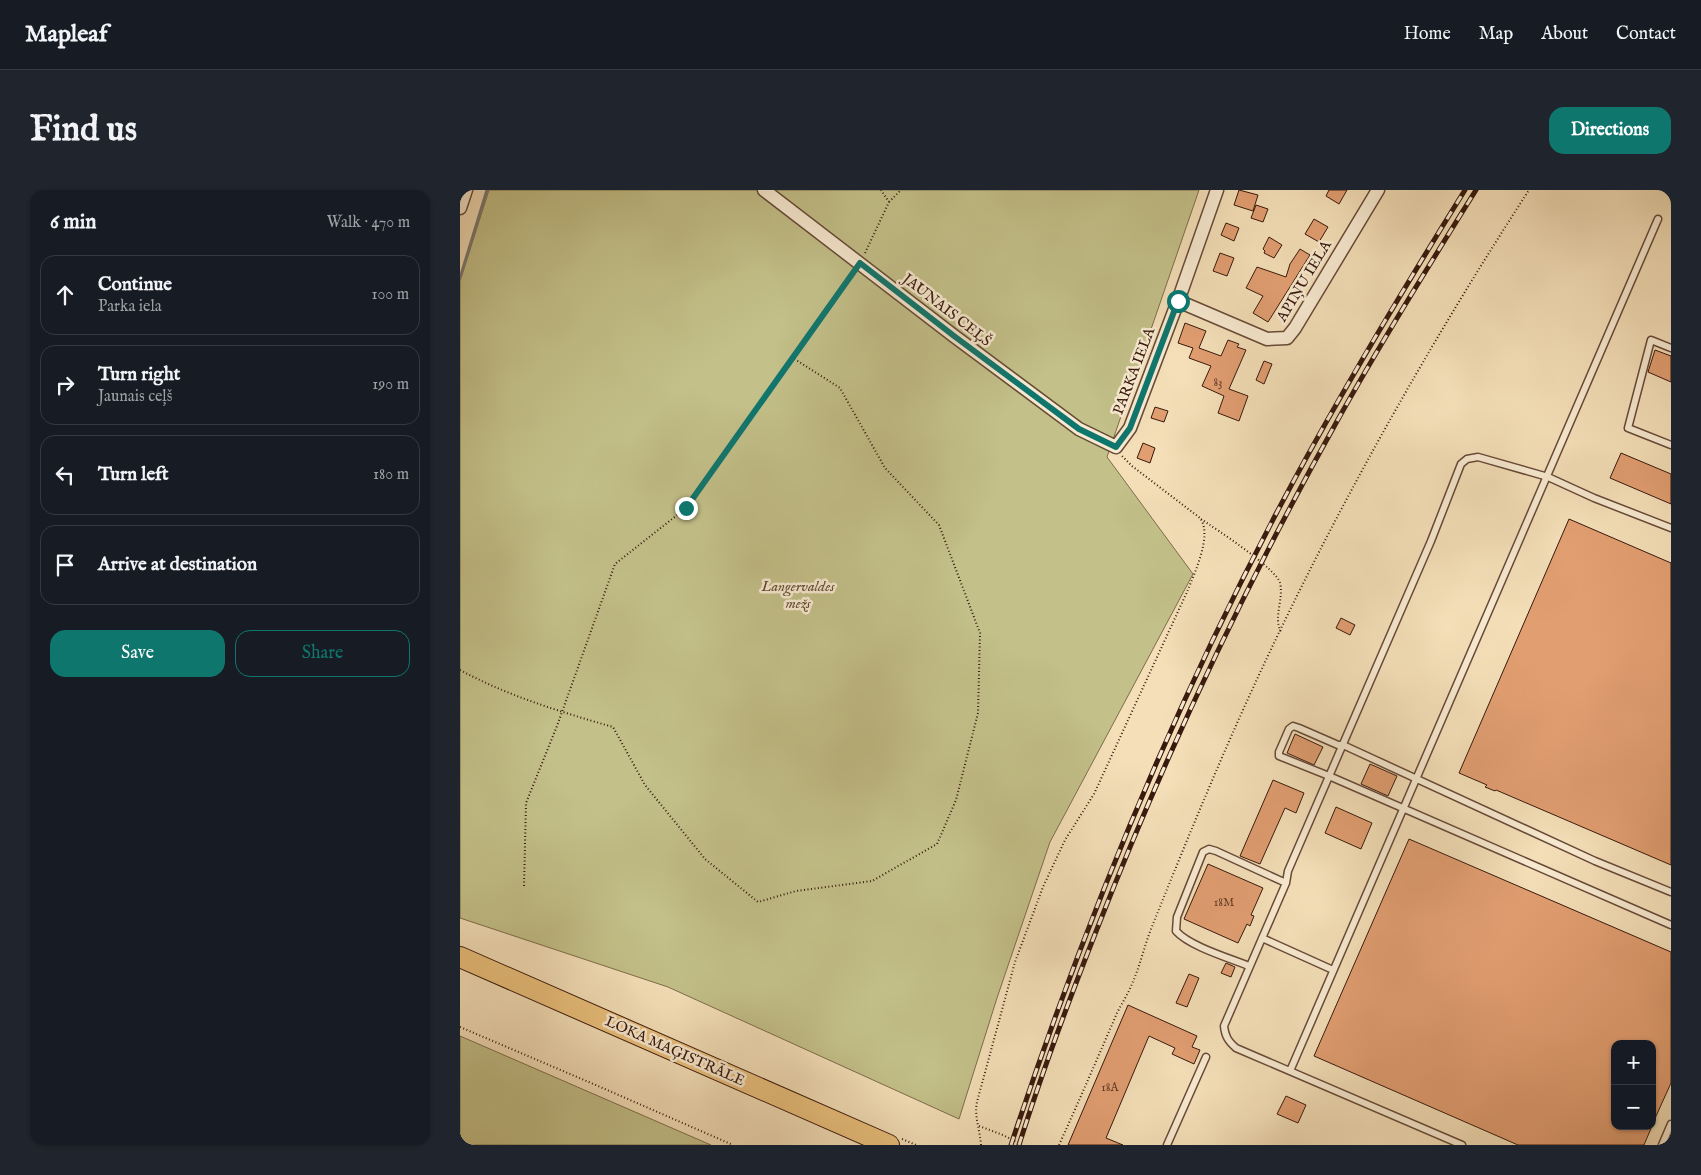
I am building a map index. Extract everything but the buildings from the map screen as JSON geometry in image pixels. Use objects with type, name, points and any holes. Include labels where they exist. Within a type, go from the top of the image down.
[{"type":"main road","name":"LOKA MAĢISTRĀLE","points":[[460,957],[889,1145]]},
{"type":"street","points":[[460,208],[466,190]]},
{"type":"street","name":"JAUNAIS CEĻŠ","points":[[764,190],[1079,429],[1116,447]]},
{"type":"street","name":"PARKA IELA","points":[[1116,447],[1130,428],[1217,190]]},
{"type":"street","name":"APIŅU IELA","points":[[1178,301],[1267,339],[1287,338],[1295,328],[1378,190]]},
{"type":"lane","points":[[1290,1071],[1658,219]]},
{"type":"lane","points":[[1671,348],[1652,340],[1628,428],[1671,446]]},
{"type":"lane","points":[[1462,1145],[1236,1048],[1229,1042],[1224,1026],[1286,882],[1288,871],[1431,541],[1461,464],[1468,459],[1478,457],[1548,477],[1594,498],[1671,528]]},
{"type":"lane","points":[[1671,892],[1595,861],[1343,745],[1338,745],[1299,728],[1293,726],[1288,729],[1279,752],[1279,756],[1671,925]]},
{"type":"lane","points":[[1249,966],[1193,943],[1176,931],[1176,918],[1203,852],[1209,849],[1216,851],[1286,882]]},
{"type":"lane","points":[[1262,938],[1333,970]]},
{"type":"lane","points":[[1167,1145],[1206,1057]]},
{"type":"lane","points":[[1662,1145],[1671,1124]]},
{"type":"path","points":[[881,190],[889,202]]},
{"type":"path","points":[[524,886],[526,803],[562,713],[615,564],[686,508],[860,263],[889,202],[900,190]]},
{"type":"path","points":[[1059,1145],[1070,1124],[1118,1011],[1133,982],[1150,932],[1240,718],[1310,572],[1427,356],[1529,190]]},
{"type":"path","points":[[460,670],[477,679],[562,713],[613,727],[646,785],[705,859],[758,902],[796,891],[872,881],[937,844],[956,800],[978,714],[980,633],[939,526],[885,468],[840,388],[793,358]]},
{"type":"path","points":[[1116,447],[1132,466],[1254,556],[1277,576],[1281,590],[1277,616],[1281,632]]},
{"type":"path","points":[[981,1145],[976,1114],[977,1102],[1020,946],[1049,874],[1065,840],[1094,794],[1193,577],[1205,531],[1205,526],[1200,518]]},
{"type":"path","points":[[460,1027],[733,1145]]},
{"type":"path","points":[[979,1126],[1022,1145]]},
{"type":"green space","name":"Langervaldes mežs","points":[[489,190],[1199,190],[1107,457],[1193,574],[1050,842],[997,998],[959,1119],[668,987],[460,918],[460,281]]},
{"type":"green space","points":[[460,1036],[711,1145],[460,1145]]},
{"type":"waterway","points":[[460,278],[487,190]]},
{"type":"railway","points":[[1011,1145],[1068,983],[1099,902],[1131,823],[1200,666],[1277,512],[1322,430],[1392,309],[1465,190]]},
{"type":"railway","points":[[1019,1145],[1056,1036],[1123,864],[1150,799],[1238,609],[1302,484],[1336,423],[1387,335],[1476,190]]},
{"type":"route","points":[[686,508],[860,263],[1079,429],[1116,447],[1130,428],[1178,301]]}]
